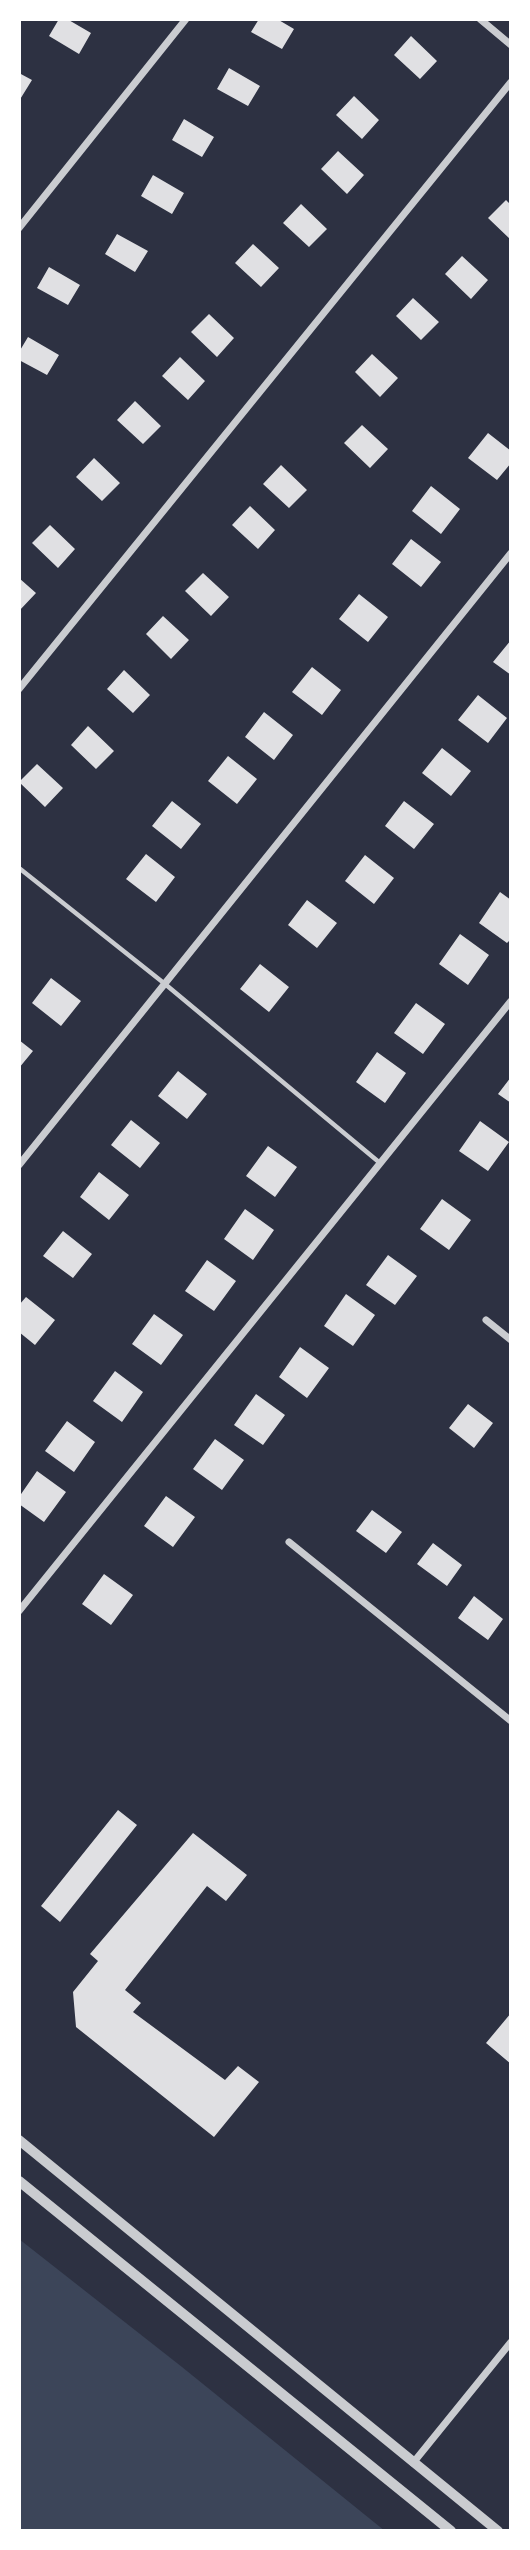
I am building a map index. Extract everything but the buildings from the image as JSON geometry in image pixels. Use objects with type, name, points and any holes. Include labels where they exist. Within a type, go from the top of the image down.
[{"type":"street","points":[[19,228],[186,19]]},
{"type":"street","points":[[480,19],[511,45]]},
{"type":"street","points":[[19,690],[511,82]]},
{"type":"street","points":[[19,1165],[511,552]]},
{"type":"street","points":[[19,1611],[511,1001]]},
{"type":"street","points":[[486,1320],[511,1340]]},
{"type":"street","points":[[289,1542],[511,1721]]},
{"type":"street","points":[[19,2140],[498,2531]]},
{"type":"street","points":[[19,2182],[451,2531]]},
{"type":"street","points":[[413,2463],[511,2342]]},
{"type":"lane","points":[[19,869],[165,984],[380,1163]]},
{"type":"shaded area","points":[[19,2239],[182,2367],[385,2531],[19,2531]]}]
